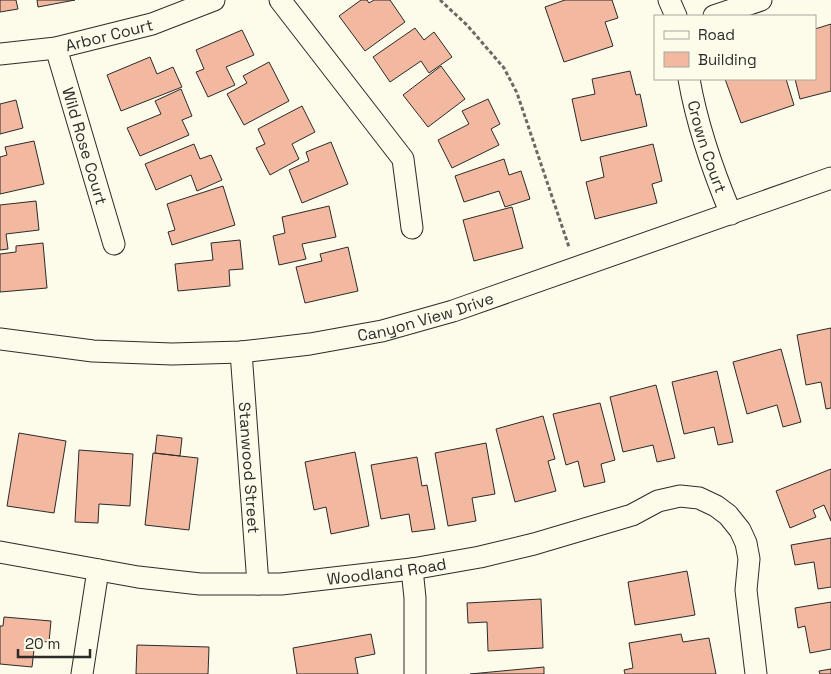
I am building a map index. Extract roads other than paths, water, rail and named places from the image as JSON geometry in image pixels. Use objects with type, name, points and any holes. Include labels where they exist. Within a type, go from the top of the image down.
[{"type":"street","name":"Arbor Court","points":[[0,54],[56,48],[152,24],[214,0]]},
{"type":"street","points":[[280,0],[403,159],[412,228]]},
{"type":"street","points":[[669,0],[676,15]]},
{"type":"street","points":[[717,15],[761,0]]},
{"type":"street","name":"Wild Rose Court","points":[[56,48],[114,244]]},
{"type":"street","name":"Crown Court","points":[[689,80],[693,104],[704,140],[718,184],[731,214]]},
{"type":"street","name":"Canyon View Drive","points":[[0,339],[93,351],[172,354],[241,352],[310,344],[382,331],[453,311],[831,178]]},
{"type":"street","name":"Stanwood Street","points":[[241,352],[258,584]]},
{"type":"street","name":"Woodland Road","points":[[0,552],[138,577],[200,584],[281,584],[412,569],[480,557],[534,544],[632,515],[658,501],[680,496],[700,498],[728,514],[740,530],[746,543],[749,559],[746,590],[756,674]]},
{"type":"street","points":[[412,569],[415,598],[416,674]]},
{"type":"street","points":[[82,674],[98,570]]}]
